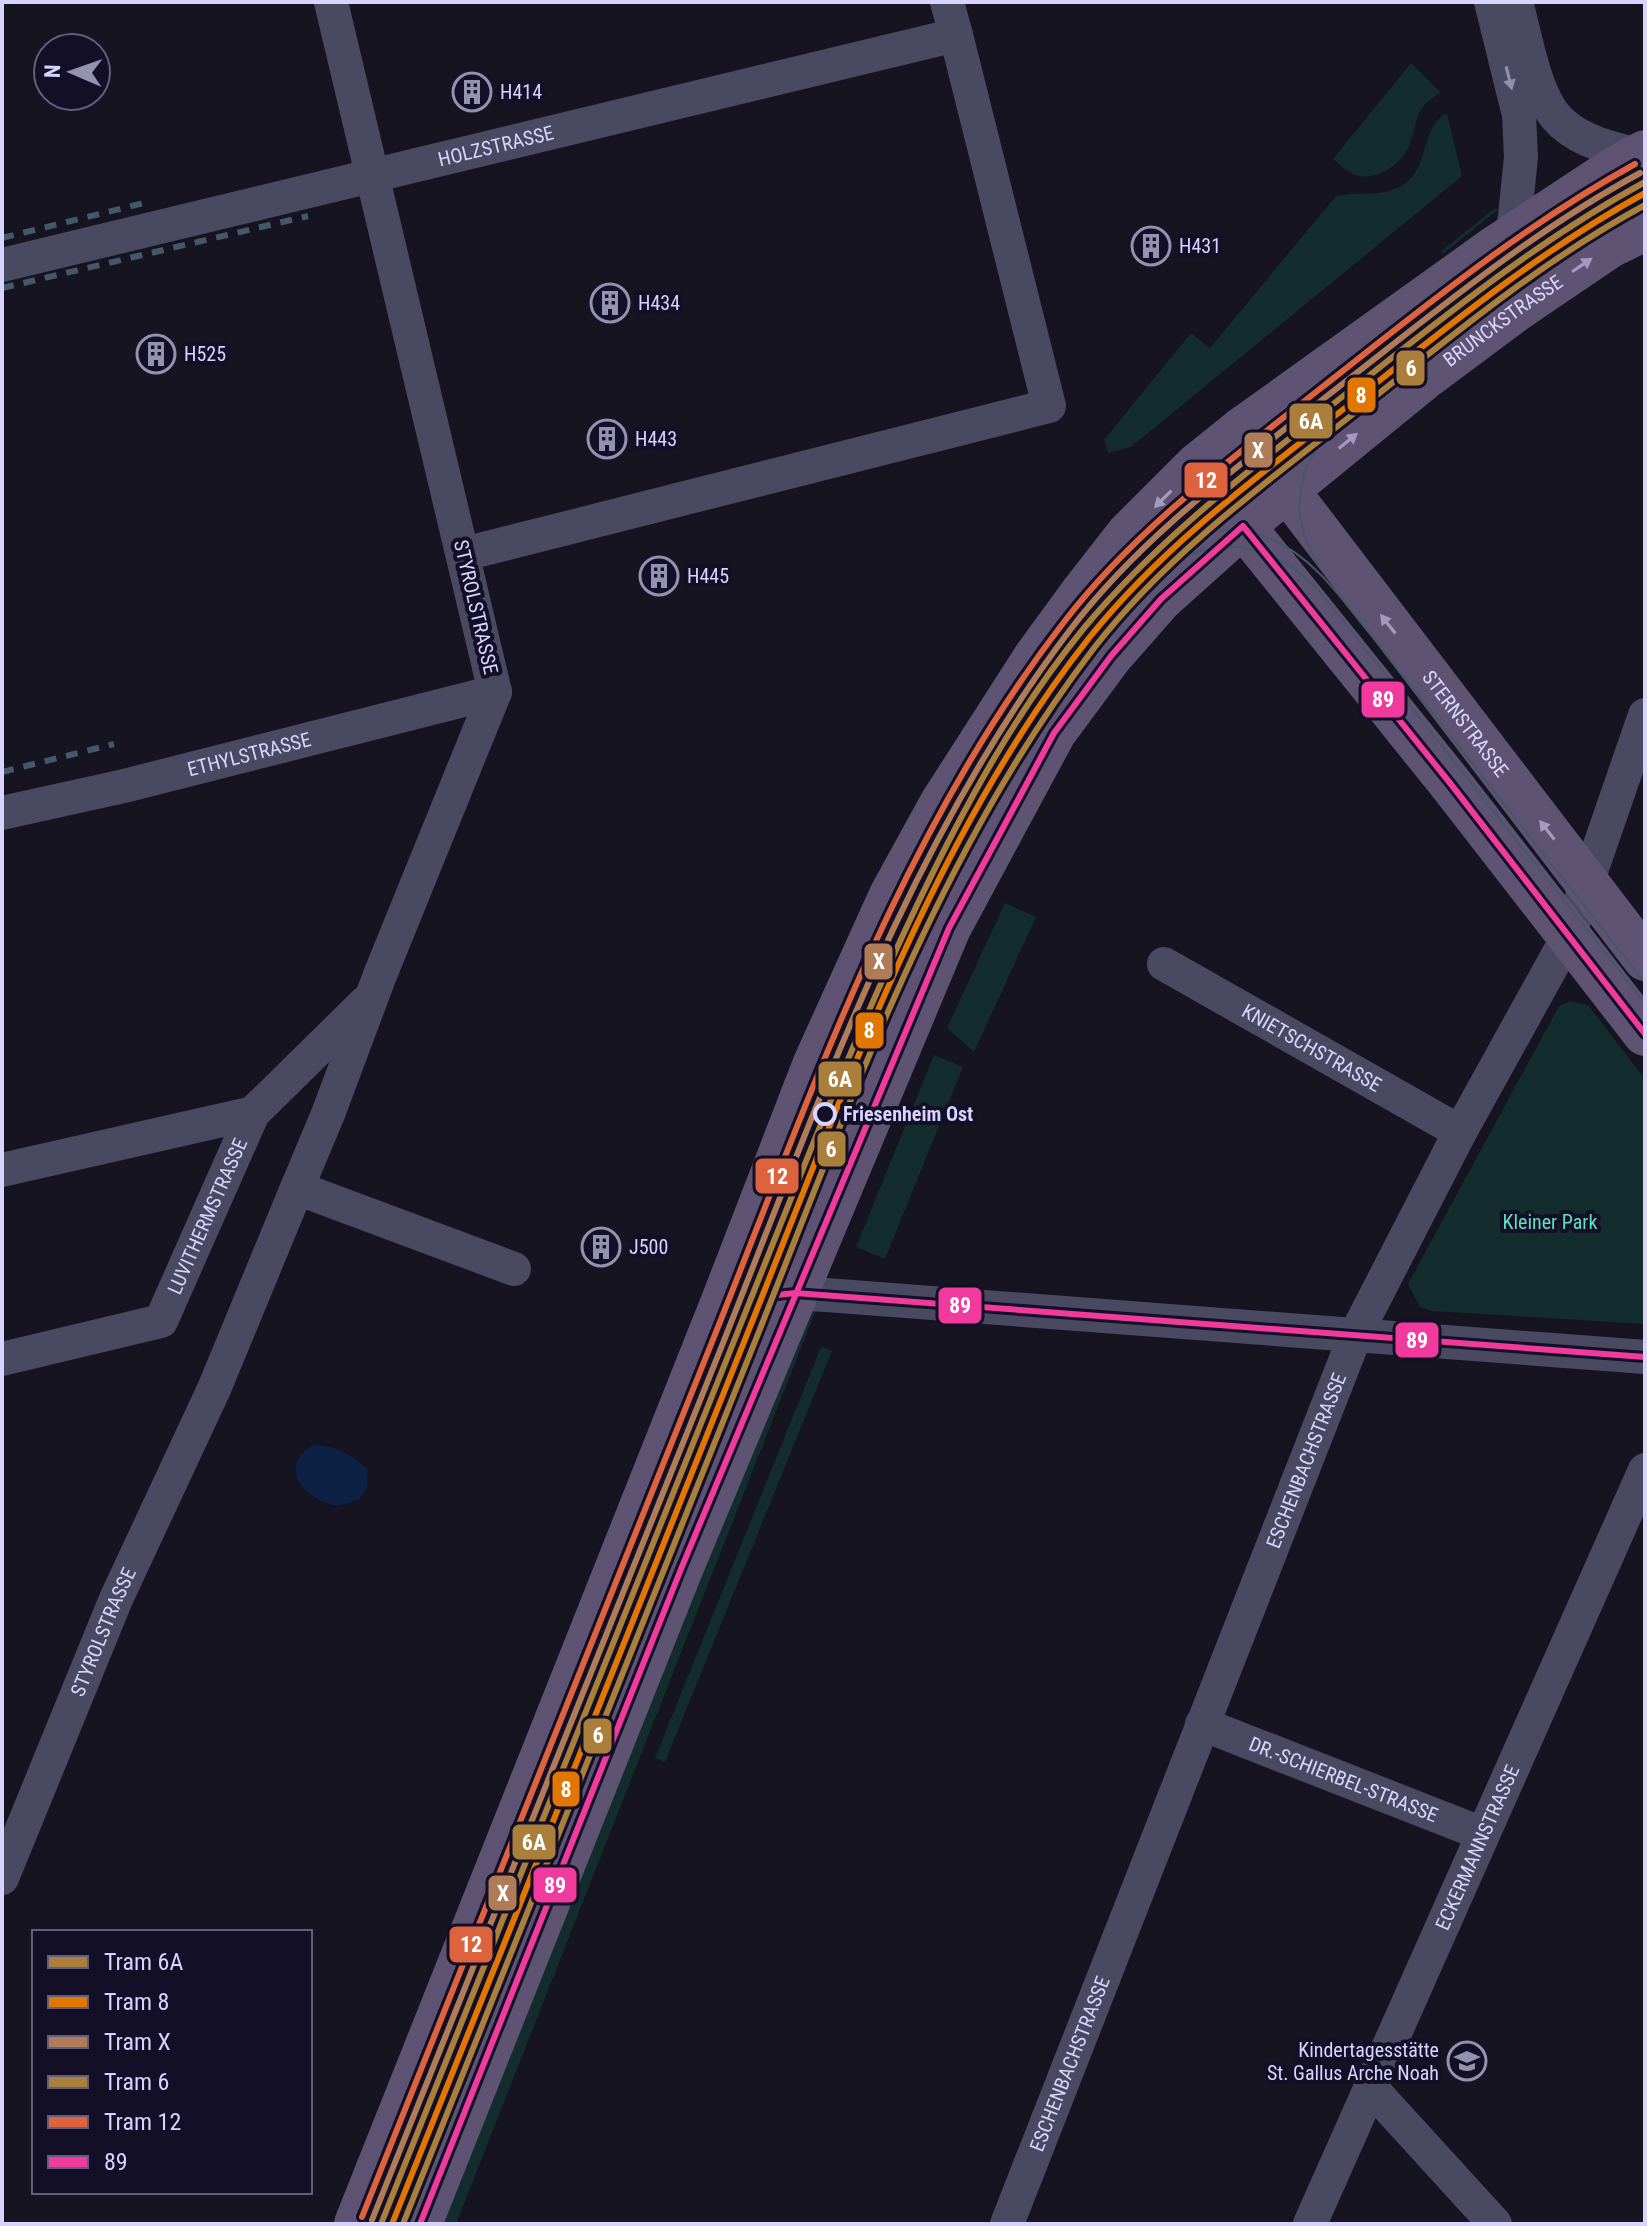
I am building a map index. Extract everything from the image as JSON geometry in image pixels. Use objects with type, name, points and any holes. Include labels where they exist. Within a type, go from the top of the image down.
[{"type":"main road","points":[[356,2224],[815,1063],[891,895],[941,804],[1036,656],[1128,534],[1196,466],[1242,429],[1513,235],[1642,153]]},
{"type":"main road","name":"BRUNCKSTRASSE","points":[[420,2224],[675,1584],[949,928],[1054,733],[1111,656],[1161,599],[1243,526],[1427,376],[1517,309],[1610,246],[1645,229]]},
{"type":"main road","points":[[1242,429],[1231,486],[1243,526],[1645,1034]]},
{"type":"main road","name":"STERNSTRASSE","points":[[1287,490],[1645,959]]},
{"type":"street","name":"STYROLSTRASSE","points":[[2,1878],[12,1824],[214,1389],[328,1114],[372,996],[495,692],[331,2]]},
{"type":"street","points":[[464,554],[1049,406],[947,2]]},
{"type":"street","points":[[1491,2],[1519,115],[1521,157],[1513,235]]},
{"type":"street","points":[[1516,2],[1543,96],[1562,124],[1591,141],[1642,153]]},
{"type":"street","name":"HOLZSTRASSE","points":[[2,265],[956,35]]},
{"type":"street","name":"ETHYLSTRASSE","points":[[2,813],[139,782],[495,692]]},
{"type":"street","name":"ESCHENBACHSTRASSE","points":[[1007,2224],[1355,1336],[1460,1132],[1569,935],[1645,715]]},
{"type":"street","name":"KNIETSCHSTRASSE","points":[[1164,964],[1460,1132]]},
{"type":"street","name":"LUVITHERMSTRASSE","points":[[2,1359],[161,1321],[253,1113],[372,996]]},
{"type":"street","points":[[2,1170],[253,1113]]},
{"type":"street","points":[[297,1188],[514,1269]]},
{"type":"street","points":[[723,1301],[795,1293],[1645,1357]]},
{"type":"street","name":"ECKERMANNSTRASSE","points":[[1310,2224],[1645,1470]]},
{"type":"street","name":"DR.-SCHIERBEL-STRASSE","points":[[1202,1724],[1483,1834]]},
{"type":"street","points":[[1371,2088],[1495,2224]]},
{"type":"green space","points":[[1411,63],[1441,93],[1420,111],[1407,150],[1397,162],[1376,175],[1350,173],[1333,159]]},
{"type":"green space","points":[[1447,113],[1462,176],[1131,447],[1108,453],[1104,440],[1191,333],[1210,348],[1336,196],[1387,192],[1403,185],[1417,169],[1432,128]]},
{"type":"green space","points":[[1495,208],[1498,210],[1444,253],[1440,252]]},
{"type":"green space","points":[[1005,903],[1036,917],[974,1052],[947,1028]]},
{"type":"green space","name":"Kleiner Park","points":[[1570,1001],[1588,1005],[1645,1079],[1645,1324],[1432,1311],[1420,1307],[1408,1284],[1559,1006]]},
{"type":"green space","points":[[934,1055],[963,1067],[885,1259],[856,1247]]},
{"type":"green space","points":[[809,1310],[816,1310],[456,2224],[437,2224]]},
{"type":"green space","points":[[821,1347],[832,1351],[665,1762],[655,1758]]},
{"type":"water","points":[[314,1445],[343,1452],[368,1469],[367,1487],[359,1500],[334,1505],[313,1496],[304,1488],[298,1480],[297,1462]]},
{"type":"tram line","name":"12","points":[[362,2217],[864,967],[907,876],[954,788],[1006,703],[1092,588],[1185,498],[1397,328],[1512,241],[1635,164]]},
{"type":"tram line","name":"X","points":[[372,2220],[872,974],[962,796],[1013,711],[1098,596],[1127,564],[1191,505],[1479,278],[1557,223],[1640,173]]},
{"type":"tram line","name":"6A","points":[[381,2224],[848,1060],[936,867],[1014,726],[1084,628],[1143,564],[1207,506],[1489,283],[1565,230],[1645,182]]},
{"type":"tram line","name":"8","points":[[392,2224],[856,1062],[937,883],[983,797],[1033,715],[1117,605],[1210,516],[1490,294],[1566,241],[1645,193]]},
{"type":"tram line","name":"6","points":[[403,2224],[860,1076],[941,897],[987,811],[1038,728],[1122,614],[1218,522],[1496,302],[1569,251],[1645,205]]},
{"type":"tram line","points":[[1320,568],[1301,522],[1303,480],[1310,460],[1322,441],[1355,405]]},
{"type":"tram line","points":[[1131,574],[1154,555],[1178,542],[1202,533],[1226,530],[1250,532],[1274,540],[1297,554],[1340,596],[1645,983]]},
{"type":"tram line","points":[[1134,590],[1157,571],[1181,558],[1205,550],[1229,547],[1276,558],[1299,572],[1321,593],[1645,1003]]},
{"type":"railway","points":[[2,238],[148,202]]},
{"type":"railway","points":[[2,288],[308,216]]},
{"type":"railway","points":[[2,772],[114,744]]},
{"type":"transit line","name":"89","points":[[420,2224],[681,1569],[949,928],[1054,733],[1111,656],[1161,599],[1243,526],[1450,783],[1645,1034]]},
{"type":"transit line","name":"89","points":[[732,1300],[795,1293],[1645,1357]]},
{"type":"place","name":"H414","points":[[472,92]]},
{"type":"place","name":"H431","points":[[1151,246]]},
{"type":"place","name":"H434","points":[[610,303]]},
{"type":"place","name":"H525","points":[[156,354]]},
{"type":"place","name":"H443","points":[[607,439]]},
{"type":"place","name":"H445","points":[[659,576]]},
{"type":"place","name":"Friesenheim Ost","points":[[825,1114]]},
{"type":"place","name":"J500","points":[[601,1247]]},
{"type":"place","name":"Kindertagesstätte St. Gallus Arche Noah","points":[[1467,2061]]}]
